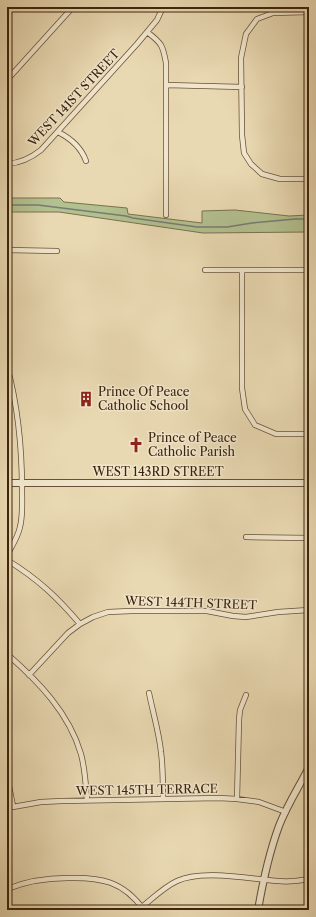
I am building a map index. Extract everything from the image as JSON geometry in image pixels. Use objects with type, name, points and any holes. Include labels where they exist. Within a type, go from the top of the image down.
[{"type":"street","points":[[7,80],[73,7]]},
{"type":"street","name":"WEST 141ST STREET","points":[[7,164],[24,161],[41,150],[158,20],[163,7]]},
{"type":"street","points":[[309,12],[273,13],[257,20],[246,34],[242,58],[242,135],[244,153],[262,174],[280,179],[309,179]]},
{"type":"street","points":[[147,32],[158,40],[164,52],[166,63],[166,215]]},
{"type":"street","points":[[166,85],[242,87]]},
{"type":"street","points":[[58,132],[66,136],[78,148],[86,161]]},
{"type":"street","points":[[7,250],[57,251]]},
{"type":"street","points":[[205,270],[309,270]]},
{"type":"street","points":[[242,270],[242,388],[245,409],[255,425],[276,434],[309,434]]},
{"type":"street","points":[[7,366],[15,401],[22,454],[22,512],[20,528],[7,555]]},
{"type":"street","name":"WEST 143RD STREET","points":[[7,483],[309,483]]},
{"type":"street","points":[[246,537],[309,538]]},
{"type":"street","points":[[7,560],[24,570],[41,583],[57,598],[80,624]]},
{"type":"street","name":"WEST 144TH STREET","points":[[29,675],[68,633],[80,624],[108,612],[206,611],[246,617],[278,612],[309,610]]},
{"type":"street","points":[[7,654],[49,694],[68,723],[81,755],[87,800]]},
{"type":"street","points":[[149,693],[161,751],[163,799]]},
{"type":"street","points":[[237,799],[239,720],[240,710],[246,695]]},
{"type":"street","points":[[258,910],[271,850],[280,824],[309,767]]},
{"type":"street","points":[[7,776],[13,806]]},
{"type":"street","points":[[302,780],[309,783]]},
{"type":"street","name":"WEST 145TH TERRACE","points":[[7,808],[41,802],[87,800],[237,799],[259,802],[286,812]]},
{"type":"street","points":[[7,889],[47,878],[86,877],[98,879],[122,888],[132,895],[143,908],[170,885],[185,878],[206,875],[280,881],[298,881],[309,879]]},
{"type":"green space","points":[[7,198],[60,198],[64,202],[127,208],[128,214],[202,223],[202,211],[235,210],[289,216],[309,215],[309,232],[203,233],[59,212],[7,212]]},
{"type":"waterway","points":[[7,205],[38,205],[197,227],[227,227],[252,223],[309,219]]},
{"type":"place","name":"Prince Of Peace Catholic School","points":[[86,399]]},
{"type":"place","name":"Prince of Peace Catholic Parish","points":[[136,445]]}]
